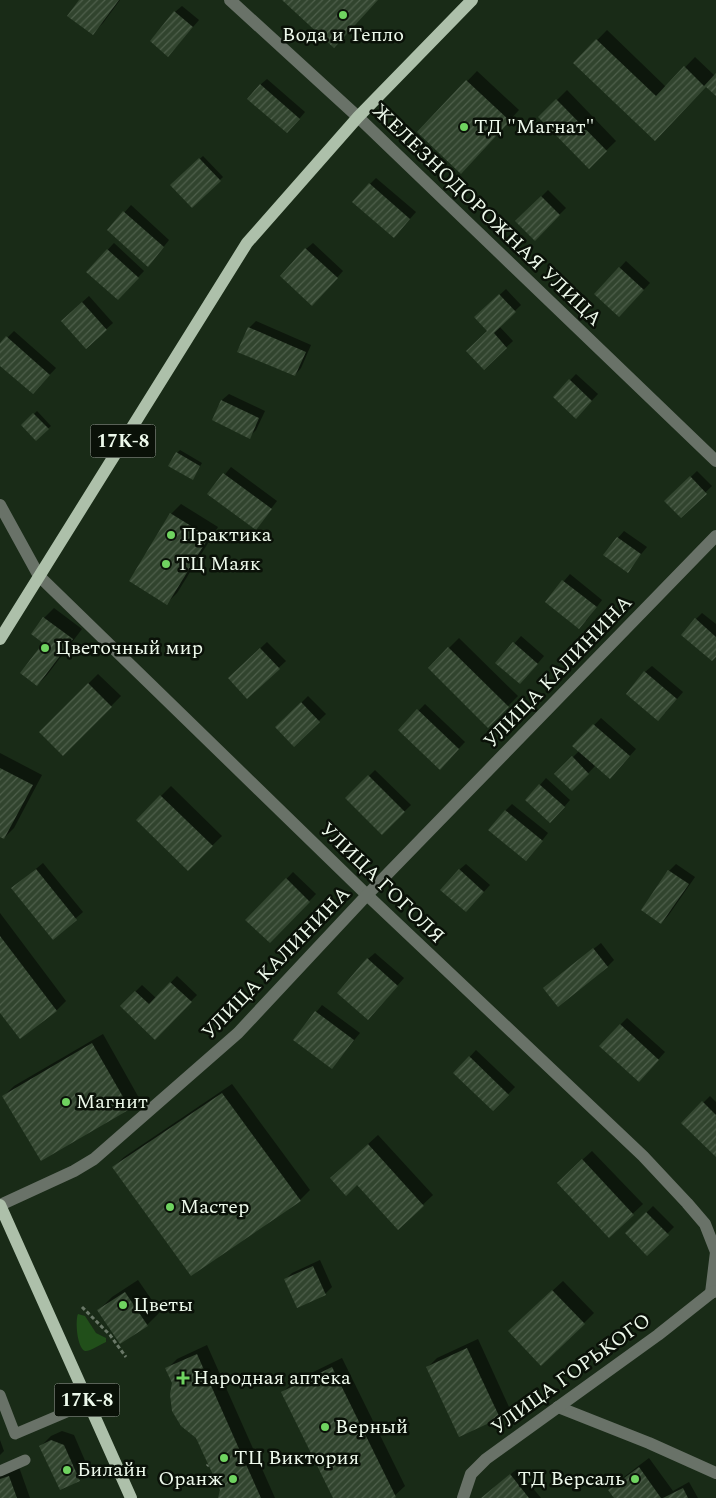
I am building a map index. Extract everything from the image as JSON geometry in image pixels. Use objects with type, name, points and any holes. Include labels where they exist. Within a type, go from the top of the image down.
[{"type":"main road","name":"17К-8","points":[[0,639],[247,243],[358,117],[472,0]]},
{"type":"main road","name":"17К-8","points":[[0,1205],[132,1498]]},
{"type":"street","name":"ЖЕЛЕЗНОДОРОЖНАЯ УЛИЦА","points":[[230,0],[358,117],[716,460]]},
{"type":"street","name":"УЛИЦА ГОГОЛЯ","points":[[0,505],[39,576],[367,895],[643,1156],[687,1203],[705,1224],[716,1252],[714,1291]]},
{"type":"street","name":"УЛИЦА КАЛИНИНА","points":[[0,1205],[74,1171],[94,1159],[238,1033],[367,895],[716,536]]},
{"type":"street","name":"УЛИЦА ГОРЬКОГО","points":[[463,1498],[471,1474],[486,1459],[714,1291]]},
{"type":"street","points":[[558,1407],[649,1443],[716,1473]]},
{"type":"lane","points":[[0,1395],[15,1434],[88,1403]]},
{"type":"lane","points":[[0,1471],[25,1460]]},
{"type":"path","points":[[82,1307],[110,1336],[126,1357]]},
{"type":"green space","points":[[78,1314],[85,1316],[96,1333],[106,1338],[106,1342],[89,1350],[85,1351],[82,1349],[77,1334]]},
{"type":"building","points":[[79,0],[119,0],[93,35],[67,16]]},
{"type":"building","points":[[282,0],[378,0],[334,48]]},
{"type":"building","points":[[174,11],[193,27],[168,57],[150,41]]},
{"type":"building","points":[[596,39],[656,96],[684,66],[704,86],[716,73],[716,96],[706,87],[655,141],[573,63]]},
{"type":"building","name":"ТД \"Магнат\"","points":[[466,80],[510,121],[461,174],[417,132]]},
{"type":"building","points":[[260,84],[300,119],[287,133],[247,99]]},
{"type":"building","points":[[556,99],[607,151],[589,169],[538,117]]},
{"type":"building","points":[[199,158],[221,181],[192,208],[170,185]]},
{"type":"building","points":[[369,183],[410,219],[394,238],[352,202]]},
{"type":"building","points":[[541,196],[560,215],[535,241],[515,221]]},
{"type":"building","points":[[123,211],[164,247],[148,267],[107,230]]},
{"type":"building","points":[[305,248],[338,278],[312,306],[280,276]]},
{"type":"building","points":[[107,249],[139,278],[118,300],[86,272]]},
{"type":"building","points":[[619,267],[644,290],[619,317],[594,294]]},
{"type":"building","points":[[499,294],[516,312],[494,333],[507,348],[484,370],[466,351],[487,331],[474,317]]},
{"type":"building","points":[[82,302],[107,330],[86,349],[61,321]]},
{"type":"building","points":[[248,327],[306,352],[295,376],[237,352]]},
{"type":"building","points":[[6,336],[50,375],[33,394],[0,366],[0,343]]},
{"type":"building","points":[[569,379],[592,401],[576,419],[553,397]]},
{"type":"building","points":[[221,400],[259,418],[250,439],[212,420]]},
{"type":"building","points":[[33,413],[49,429],[36,441],[21,425]]},
{"type":"building","points":[[176,452],[200,466],[193,480],[168,466]]},
{"type":"building","points":[[223,473],[272,509],[256,530],[207,494]]},
{"type":"building","points":[[690,476],[707,494],[681,518],[664,501]]},
{"type":"building","name":"ТЦ Маяк","points":[[170,513],[209,537],[167,605],[129,581]]},
{"type":"building","points":[[617,537],[641,554],[628,573],[603,555]]},
{"type":"building","points":[[562,580],[597,607],[579,629],[545,602]]},
{"type":"building","points":[[43,617],[73,639],[37,686],[20,673],[43,643],[31,634]]},
{"type":"building","points":[[695,618],[716,637],[716,657],[712,661],[681,635]]},
{"type":"building","points":[[513,642],[538,664],[520,684],[495,663]]},
{"type":"building","points":[[448,647],[509,707],[488,728],[428,668]]},
{"type":"building","points":[[260,648],[280,669],[247,699],[228,678]]},
{"type":"building","points":[[644,671],[677,699],[658,721],[626,694]]},
{"type":"building","points":[[88,683],[112,707],[63,756],[39,732]]},
{"type":"building","points":[[301,702],[320,722],[294,747],[275,727]]},
{"type":"building","points":[[417,709],[459,749],[440,770],[398,730]]},
{"type":"building","points":[[593,724],[630,756],[610,779],[572,746]]},
{"type":"building","points":[[572,756],[589,774],[572,791],[554,774]]},
{"type":"building","points":[[0,768],[33,785],[4,839],[0,837]]},
{"type":"building","points":[[368,775],[405,812],[382,835],[345,798]]},
{"type":"building","points":[[539,784],[565,807],[550,823],[525,800]]},
{"type":"building","points":[[160,795],[213,846],[188,871],[136,820]]},
{"type":"building","points":[[505,810],[543,841],[526,861],[488,830]]},
{"type":"building","points":[[36,869],[77,920],[53,940],[11,888]]},
{"type":"building","points":[[459,869],[484,892],[466,912],[440,890]]},
{"type":"building","points":[[668,870],[689,884],[661,924],[641,910]]},
{"type":"building","points":[[286,878],[310,902],[270,943],[245,920]]},
{"type":"building","points":[[0,936],[57,1011],[20,1039],[0,1013]]},
{"type":"building","points":[[593,948],[608,967],[558,1007],[543,988]]},
{"type":"building","points":[[367,958],[398,986],[368,1020],[337,993]]},
{"type":"building","points":[[170,982],[192,1002],[155,1040],[120,1006],[135,991],[149,1004]]},
{"type":"building","points":[[315,1011],[354,1040],[332,1069],[293,1040]]},
{"type":"building","points":[[620,1024],[659,1060],[639,1082],[599,1046]]},
{"type":"building","name":"Магнит","points":[[92,1043],[130,1109],[41,1161],[2,1096]]},
{"type":"building","points":[[469,1056],[509,1095],[493,1111],[453,1073]]},
{"type":"building","points":[[222,1093],[301,1201],[191,1276],[112,1167]]},
{"type":"building","points":[[702,1101],[716,1115],[716,1157],[681,1123]]},
{"type":"building","points":[[368,1144],[424,1206],[398,1230],[357,1185],[346,1196],[330,1178]]},
{"type":"building","points":[[582,1159],[634,1215],[609,1238],[557,1183]]},
{"type":"building","points":[[646,1212],[669,1235],[647,1256],[625,1233]]},
{"type":"building","points":[[313,1266],[326,1295],[297,1308],[284,1279]]},
{"type":"building","points":[[552,1290],[585,1324],[541,1366],[508,1331]]},
{"type":"building","points":[[125,1292],[148,1326],[120,1344],[97,1310]]},
{"type":"building","points":[[467,1348],[500,1418],[459,1437],[426,1367]]},
{"type":"building","points":[[197,1354],[261,1498],[218,1498],[220,1490],[196,1438],[181,1426],[172,1411],[170,1394],[172,1383],[165,1368]]},
{"type":"building","points":[[332,1367],[395,1498],[333,1498],[281,1392]]},
{"type":"building","points":[[51,1440],[64,1445],[80,1481],[60,1490],[39,1446]]},
{"type":"building","name":"ТД Версаль","points":[[639,1467],[661,1498],[614,1498],[608,1490]]},
{"type":"building","points":[[510,1474],[529,1498],[481,1498]]},
{"type":"building","points":[[9,1476],[17,1498],[0,1498],[0,1479]]},
{"type":"building","points":[[683,1488],[688,1498],[663,1498]]},
{"type":"place","name":"Вода и Тепло","points":[[343,15]]},
{"type":"place","name":"ТД \"Магнат\"","points":[[464,127]]},
{"type":"place","name":"Практика","points":[[171,535]]},
{"type":"place","name":"ТЦ Маяк","points":[[166,564]]},
{"type":"place","name":"Цветочный мир","points":[[45,648]]},
{"type":"place","name":"Магнит","points":[[66,1102]]},
{"type":"place","name":"Мастер","points":[[170,1207]]},
{"type":"place","name":"Цветы","points":[[123,1305]]},
{"type":"place","name":"Народная аптека","points":[[183,1378]]},
{"type":"place","name":"Верный","points":[[325,1427]]},
{"type":"place","name":"ТЦ Виктория","points":[[224,1458]]},
{"type":"place","name":"Билайн","points":[[67,1470]]},
{"type":"place","name":"Оранж","points":[[233,1479]]},
{"type":"place","name":"ТД Версаль","points":[[635,1479]]}]
